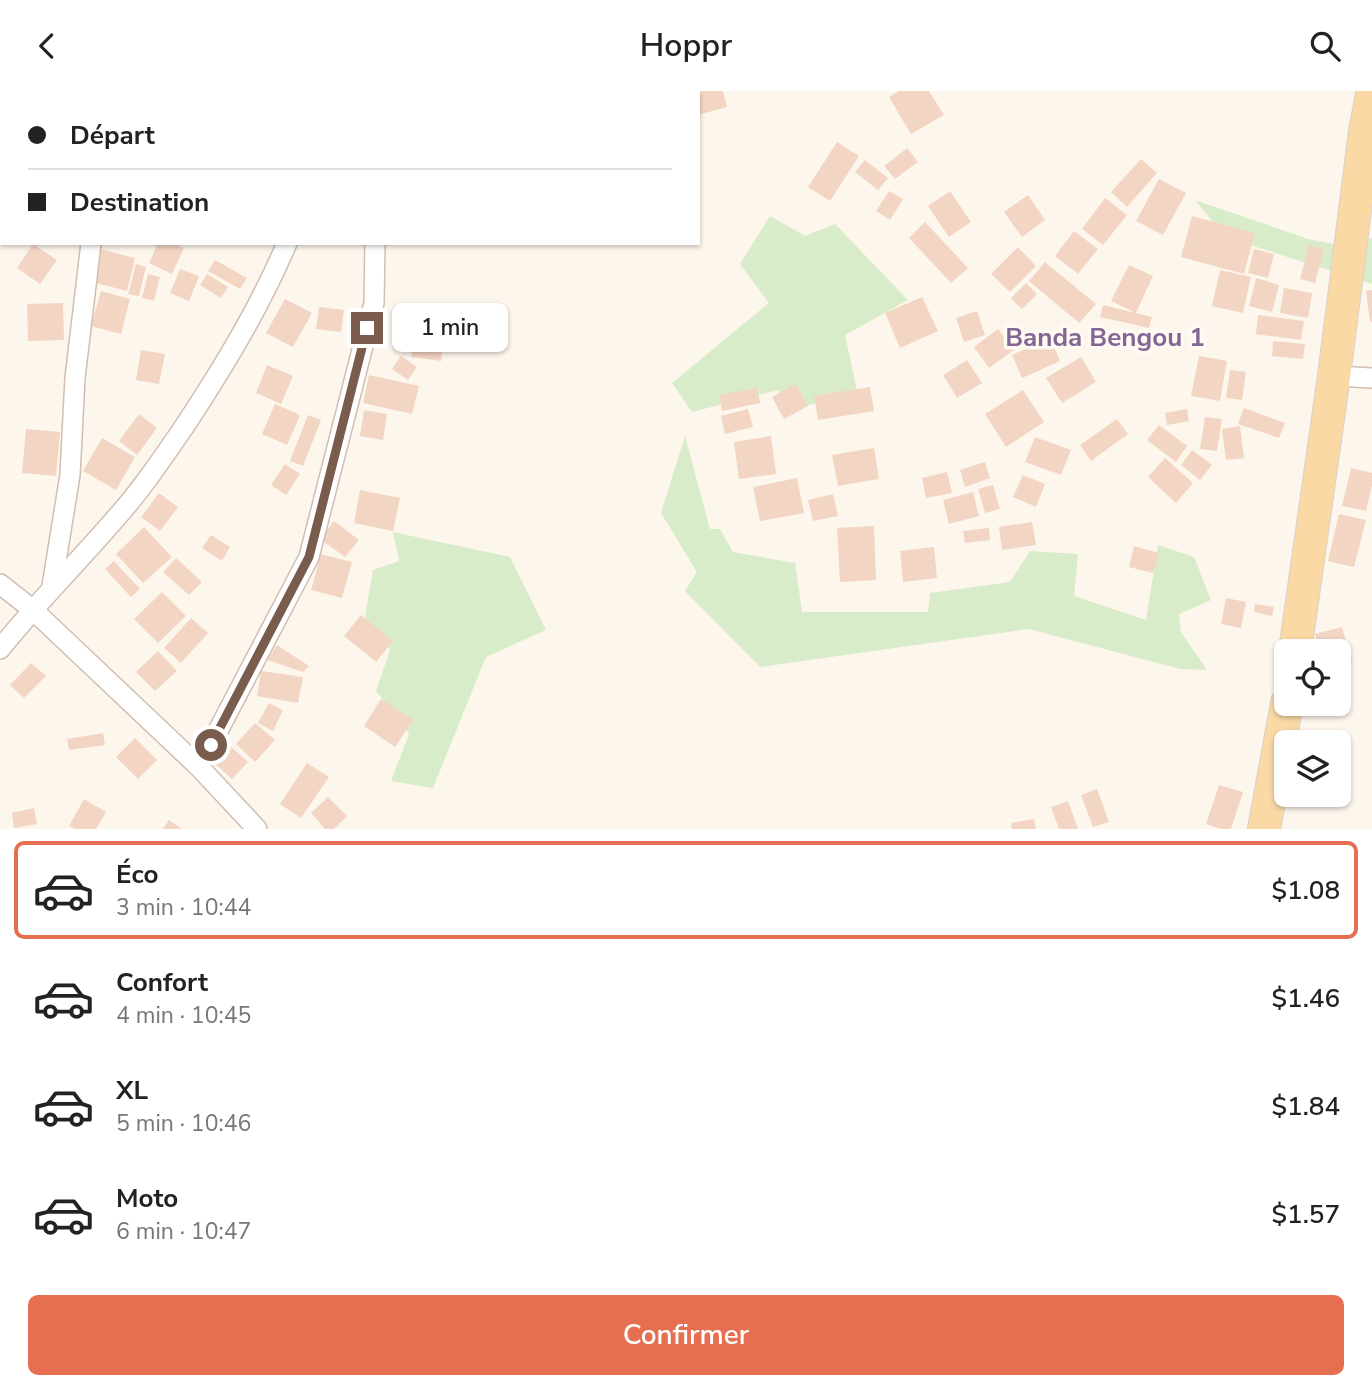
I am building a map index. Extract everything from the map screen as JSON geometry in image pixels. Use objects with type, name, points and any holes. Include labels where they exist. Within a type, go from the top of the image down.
[{"type":"main road","points":[[1297,639],[1372,95]]},
{"type":"main road","points":[[1264,829],[1285,716]]},
{"type":"street","points":[[52,586],[70,475],[75,377],[91,245]]},
{"type":"street","points":[[0,649],[52,586],[117,517],[164,456],[212,384],[267,289],[286,245]]},
{"type":"street","points":[[199,767],[309,557],[374,303],[375,245]]},
{"type":"street","points":[[1334,376],[1372,378]]},
{"type":"street","points":[[0,584],[32,609],[199,767],[257,829]]},
{"type":"green space","points":[[1195,200],[1308,239],[1343,246],[1372,238],[1372,284],[1225,237]]},
{"type":"green space","points":[[770,216],[805,236],[835,224],[908,300],[845,335],[858,395],[793,408],[778,390],[692,412],[672,383],[769,303],[740,264]]},
{"type":"green space","points":[[685,436],[710,529],[720,529],[733,552],[795,563],[802,612],[928,612],[930,593],[1010,582],[1030,551],[1078,554],[1074,596],[1146,620],[1158,545],[1194,557],[1211,600],[1179,614],[1181,632],[1207,670],[1180,669],[1029,629],[760,667],[685,591],[697,572],[661,513]]},
{"type":"green space","points":[[393,532],[510,557],[546,630],[486,657],[433,788],[391,781],[409,734],[376,691],[390,650],[364,623],[373,570],[399,561]]},
{"type":"building","points":[[700,91],[723,91],[727,107],[700,114]]},
{"type":"building","points":[[899,91],[929,91],[944,115],[911,134],[889,97]]},
{"type":"building","points":[[837,142],[859,156],[830,201],[808,187]]},
{"type":"building","points":[[907,148],[918,162],[895,179],[884,166]]},
{"type":"building","points":[[1141,159],[1157,173],[1127,207],[1111,192]]},
{"type":"building","points":[[865,160],[888,178],[878,190],[855,172]]},
{"type":"building","points":[[1159,179],[1186,193],[1163,235],[1136,221]]},
{"type":"building","points":[[889,191],[903,199],[890,220],[876,211]]},
{"type":"building","points":[[950,191],[971,222],[949,237],[928,206]]},
{"type":"building","points":[[1028,195],[1045,220],[1022,237],[1004,212]]},
{"type":"building","points":[[1105,198],[1127,215],[1103,245],[1082,229]]},
{"type":"building","points":[[1192,216],[1255,233],[1244,274],[1181,257]]},
{"type":"building","points":[[925,222],[968,268],[951,283],[909,238]]},
{"type":"building","points":[[1074,231],[1098,249],[1078,274],[1055,256]]},
{"type":"building","points":[[32,245],[57,260],[40,284],[17,268]]},
{"type":"building","points":[[157,245],[177,245],[184,248],[172,274],[149,263]]},
{"type":"building","points":[[1309,245],[1324,249],[1315,283],[1300,279]]},
{"type":"building","points":[[1018,247],[1036,266],[1010,292],[991,274]]},
{"type":"building","points":[[100,249],[135,258],[127,291],[92,282]]},
{"type":"building","points":[[1254,249],[1274,254],[1268,278],[1248,273]]},
{"type":"building","points":[[215,260],[247,278],[240,289],[208,271]]},
{"type":"building","points":[[1045,262],[1096,304],[1079,323],[1029,281]]},
{"type":"building","points":[[136,264],[146,267],[139,296],[128,294]]},
{"type":"building","points":[[1129,265],[1153,276],[1136,313],[1111,301]]},
{"type":"building","points":[[180,269],[199,276],[189,301],[170,293]]},
{"type":"building","points":[[1220,270],[1251,277],[1243,313],[1212,306]]},
{"type":"building","points":[[148,274],[160,277],[154,301],[142,298]]},
{"type":"building","points":[[207,274],[228,287],[221,298],[200,285]]},
{"type":"building","points":[[1256,278],[1279,285],[1272,312],[1249,306]]},
{"type":"building","points":[[1026,283],[1037,294],[1022,309],[1011,298]]},
{"type":"building","points":[[1284,288],[1312,293],[1308,318],[1280,313]]},
{"type":"building","points":[[1372,290],[1372,322],[1370,322],[1366,291]]},
{"type":"building","points":[[101,291],[130,299],[121,334],[91,326]]},
{"type":"building","points":[[922,297],[938,331],[900,348],[885,313]]},
{"type":"building","points":[[285,299],[312,313],[293,347],[266,333]]},
{"type":"building","points":[[63,303],[64,340],[28,341],[27,304]]},
{"type":"building","points":[[1103,305],[1152,317],[1149,328],[1100,317]]},
{"type":"building","points":[[319,307],[344,310],[341,332],[316,329]]},
{"type":"building","points":[[977,311],[985,335],[964,342],[956,318]]},
{"type":"building","points":[[1258,315],[1304,321],[1301,340],[1256,334]]},
{"type":"building","points":[[415,327],[445,330],[441,361],[411,357]]},
{"type":"building","points":[[998,329],[1014,350],[989,368],[974,347]]},
{"type":"building","points":[[1050,338],[1060,361],[1022,378],[1012,355]]},
{"type":"building","points":[[1273,341],[1305,344],[1303,359],[1272,356]]},
{"type":"building","points":[[141,350],[165,354],[159,384],[136,380]]},
{"type":"building","points":[[401,356],[417,367],[408,380],[392,369]]},
{"type":"building","points":[[1199,356],[1227,361],[1220,401],[1191,396]]},
{"type":"building","points":[[1081,357],[1096,382],[1062,403],[1046,378]]},
{"type":"building","points":[[967,360],[982,383],[957,398],[943,375]]},
{"type":"building","points":[[267,365],[293,376],[281,404],[256,393]]},
{"type":"building","points":[[1230,370],[1246,372],[1242,400],[1226,398]]},
{"type":"building","points":[[369,375],[419,386],[412,414],[363,403]]},
{"type":"building","points":[[796,384],[808,406],[784,419],[772,397]]},
{"type":"building","points":[[870,387],[874,411],[818,420],[814,396]]},
{"type":"building","points":[[757,388],[760,403],[722,411],[719,395]]},
{"type":"building","points":[[1023,390],[1044,422],[1006,447],[985,414]]},
{"type":"building","points":[[275,404],[300,415],[287,445],[262,434]]},
{"type":"building","points":[[1244,408],[1285,423],[1279,438],[1238,424]]},
{"type":"building","points":[[748,409],[753,427],[725,434],[721,416]]},
{"type":"building","points":[[1187,409],[1189,421],[1167,425],[1165,413]]},
{"type":"building","points":[[364,410],[387,414],[383,440],[360,436]]},
{"type":"building","points":[[139,414],[157,428],[137,455],[119,441]]},
{"type":"building","points":[[308,415],[321,420],[303,466],[290,461]]},
{"type":"building","points":[[1205,417],[1222,419],[1217,451],[1200,449]]},
{"type":"building","points":[[1117,419],[1128,434],[1091,461],[1080,445]]},
{"type":"building","points":[[1159,425],[1187,446],[1176,462],[1147,440]]},
{"type":"building","points":[[1240,426],[1244,458],[1226,460],[1222,429]]},
{"type":"building","points":[[26,429],[60,432],[56,476],[22,473]]},
{"type":"building","points":[[771,436],[776,474],[739,479],[734,442]]},
{"type":"building","points":[[1035,437],[1071,450],[1061,475],[1025,462]]},
{"type":"building","points":[[102,438],[135,457],[116,490],[83,471]]},
{"type":"building","points":[[874,448],[879,479],[838,486],[832,455]]},
{"type":"building","points":[[1192,450],[1212,465],[1200,480],[1181,465]]},
{"type":"building","points":[[1165,458],[1193,483],[1176,503],[1148,477]]},
{"type":"building","points":[[985,462],[990,478],[965,487],[960,470]]},
{"type":"building","points":[[285,464],[300,474],[286,495],[271,485]]},
{"type":"building","points":[[1351,468],[1372,473],[1366,511],[1342,506]]},
{"type":"building","points":[[947,472],[952,493],[926,498],[922,478]]},
{"type":"building","points":[[1023,475],[1045,484],[1036,507],[1013,497]]},
{"type":"building","points":[[797,478],[804,513],[760,521],[753,487]]},
{"type":"building","points":[[993,485],[1000,509],[985,513],[978,489]]},
{"type":"building","points":[[360,490],[400,498],[393,531],[354,523]]},
{"type":"building","points":[[973,492],[979,516],[949,524],[943,500]]},
{"type":"building","points":[[159,493],[178,507],[160,531],[141,517]]},
{"type":"building","points":[[833,494],[838,516],[813,521],[808,500]]},
{"type":"building","points":[[1339,514],[1366,520],[1354,567],[1328,561]]},
{"type":"building","points":[[334,521],[359,540],[345,557],[320,539]]},
{"type":"building","points":[[1032,522],[1036,545],[1002,550],[999,527]]},
{"type":"building","points":[[874,526],[876,580],[840,582],[837,528]]},
{"type":"building","points":[[144,527],[172,557],[143,583],[116,554]]},
{"type":"building","points":[[989,528],[990,540],[965,543],[963,531]]},
{"type":"building","points":[[211,535],[230,547],[222,561],[202,548]]},
{"type":"building","points":[[1134,546],[1159,553],[1153,573],[1129,567]]},
{"type":"building","points":[[934,547],[937,578],[903,582],[900,551]]},
{"type":"building","points":[[321,554],[352,562],[342,598],[311,590]]},
{"type":"building","points":[[176,558],[202,582],[189,595],[163,572]]},
{"type":"building","points":[[114,561],[140,589],[131,597],[105,569]]},
{"type":"building","points":[[162,592],[186,616],[158,643],[134,619]]},
{"type":"building","points":[[1226,598],[1246,602],[1241,628],[1221,624]]},
{"type":"building","points":[[1255,604],[1274,607],[1272,616],[1254,612]]},
{"type":"building","points":[[361,615],[393,641],[376,662],[344,636]]},
{"type":"building","points":[[191,618],[208,633],[181,663],[164,648]]},
{"type":"building","points":[[1342,627],[1345,639],[1316,639],[1315,634]]},
{"type":"building","points":[[277,645],[309,666],[303,672],[267,660]]},
{"type":"building","points":[[158,651],[177,671],[155,691],[136,672]]},
{"type":"building","points":[[31,663],[46,676],[24,698],[10,685]]},
{"type":"building","points":[[261,671],[303,677],[298,703],[257,696]]},
{"type":"building","points":[[381,699],[413,720],[395,747],[364,726]]},
{"type":"building","points":[[269,703],[283,710],[273,731],[258,723]]},
{"type":"building","points":[[255,723],[275,740],[255,762],[236,744]]},
{"type":"building","points":[[103,733],[105,745],[69,750],[67,739]]},
{"type":"building","points":[[135,738],[157,760],[138,779],[116,757]]},
{"type":"building","points":[[227,743],[248,762],[232,779],[211,760]]},
{"type":"building","points":[[307,763],[329,777],[301,818],[280,804]]},
{"type":"building","points":[[1219,785],[1243,792],[1231,829],[1206,824]]},
{"type":"building","points":[[1097,789],[1109,822],[1093,827],[1081,795]]},
{"type":"building","points":[[328,797],[347,816],[334,829],[325,829],[311,813]]},
{"type":"building","points":[[84,799],[106,812],[96,829],[75,829],[69,826]]},
{"type":"building","points":[[1068,801],[1078,829],[1059,829],[1051,807]]},
{"type":"building","points":[[34,808],[37,824],[14,828],[12,813]]},
{"type":"building","points":[[1034,819],[1036,829],[1012,829],[1011,823]]},
{"type":"building","points":[[169,820],[182,829],[163,829]]},
{"type":"district","name":"Banda Bengou 1","points":[[1105,337]]},
{"type":"route","points":[[211,745],[309,557],[367,328]]}]
